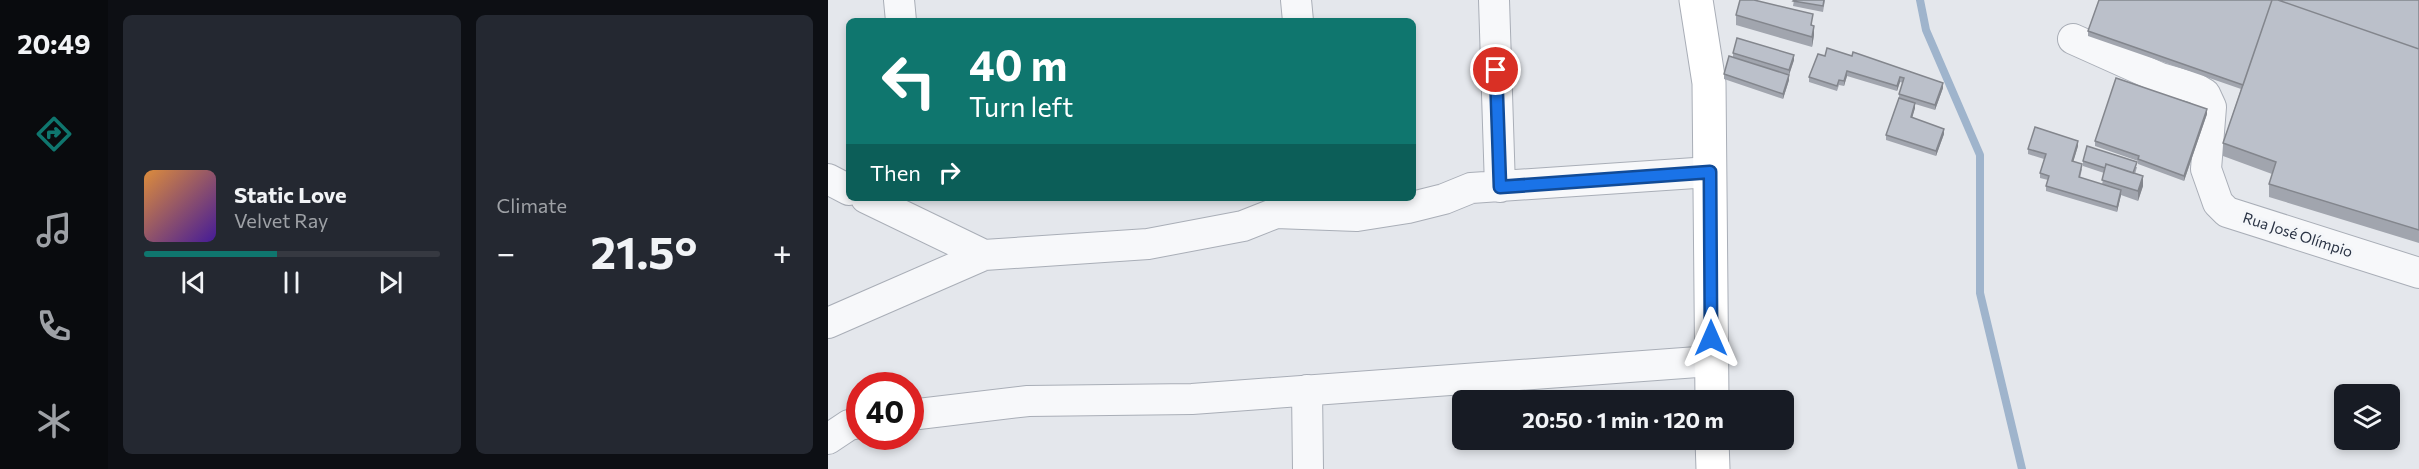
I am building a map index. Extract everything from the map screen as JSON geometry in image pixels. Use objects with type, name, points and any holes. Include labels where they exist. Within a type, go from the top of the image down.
[{"type":"street","points":[[899,0],[901,18]]},
{"type":"street","points":[[1296,0],[1298,18]]},
{"type":"street","points":[[1494,0],[1500,187]]},
{"type":"street","points":[[1696,0],[1709,83],[1712,390]]},
{"type":"street","name":"Rua José Olímpio","points":[[2073,39],[2160,78],[2194,88],[2205,94],[2211,107],[2206,169],[2218,202],[2228,212],[2419,273]]},
{"type":"street","points":[[828,323],[984,255],[1148,244],[1243,226],[1276,213],[1312,206],[1357,216],[1417,206],[1444,199],[1471,188],[1710,172]]},
{"type":"street","points":[[828,180],[846,189]]},
{"type":"street","points":[[872,201],[984,255]]},
{"type":"street","points":[[924,413],[1028,401],[1136,401],[1711,362]]},
{"type":"street","points":[[1307,390],[1308,469]]},
{"type":"street","points":[[828,439],[846,427]]},
{"type":"street","points":[[1712,450],[1713,469]]},
{"type":"building","points":[[1740,0],[1754,0],[1813,14],[1812,37],[1736,15]]},
{"type":"building","points":[[1794,0],[1824,0],[1823,6]]},
{"type":"building","points":[[2099,0],[2272,0],[2243,85],[2088,31]]},
{"type":"building","points":[[2272,0],[2278,0],[2419,49],[2419,230],[2269,184],[2276,162],[2223,143]]},
{"type":"building","points":[[2278,0],[2419,0],[2419,49]]},
{"type":"building","points":[[1737,38],[1794,55],[1789,70],[1733,53]]},
{"type":"building","points":[[1827,48],[1852,56],[1853,52],[1943,83],[1935,105],[1899,94],[1904,78],[1900,77],[1897,86],[1847,71],[1844,81],[1839,80],[1837,86],[1809,77],[1818,54],[1825,56]]},
{"type":"building","points":[[1729,56],[1789,75],[1783,94],[1724,74]]},
{"type":"building","points":[[2116,78],[2207,109],[2184,176],[2138,159],[2139,156],[2095,141]]},
{"type":"building","points":[[1899,98],[1915,103],[1911,117],[1944,129],[1936,151],[1886,135]]},
{"type":"building","points":[[2035,127],[2078,141],[2072,161],[2082,164],[2079,177],[2121,190],[2117,207],[2046,186],[2049,176],[2040,173],[2046,154],[2028,149]]},
{"type":"building","points":[[2087,146],[2137,162],[2133,173],[2106,164],[2105,168],[2083,161]]},
{"type":"building","points":[[2106,164],[2143,176],[2138,191],[2102,180]]},
{"type":"waterway","points":[[1920,0],[1926,30],[1980,155],[1980,293],[2022,469]]},
{"type":"route","points":[[1496,70],[1500,187],[1710,172],[1711,338]]}]
